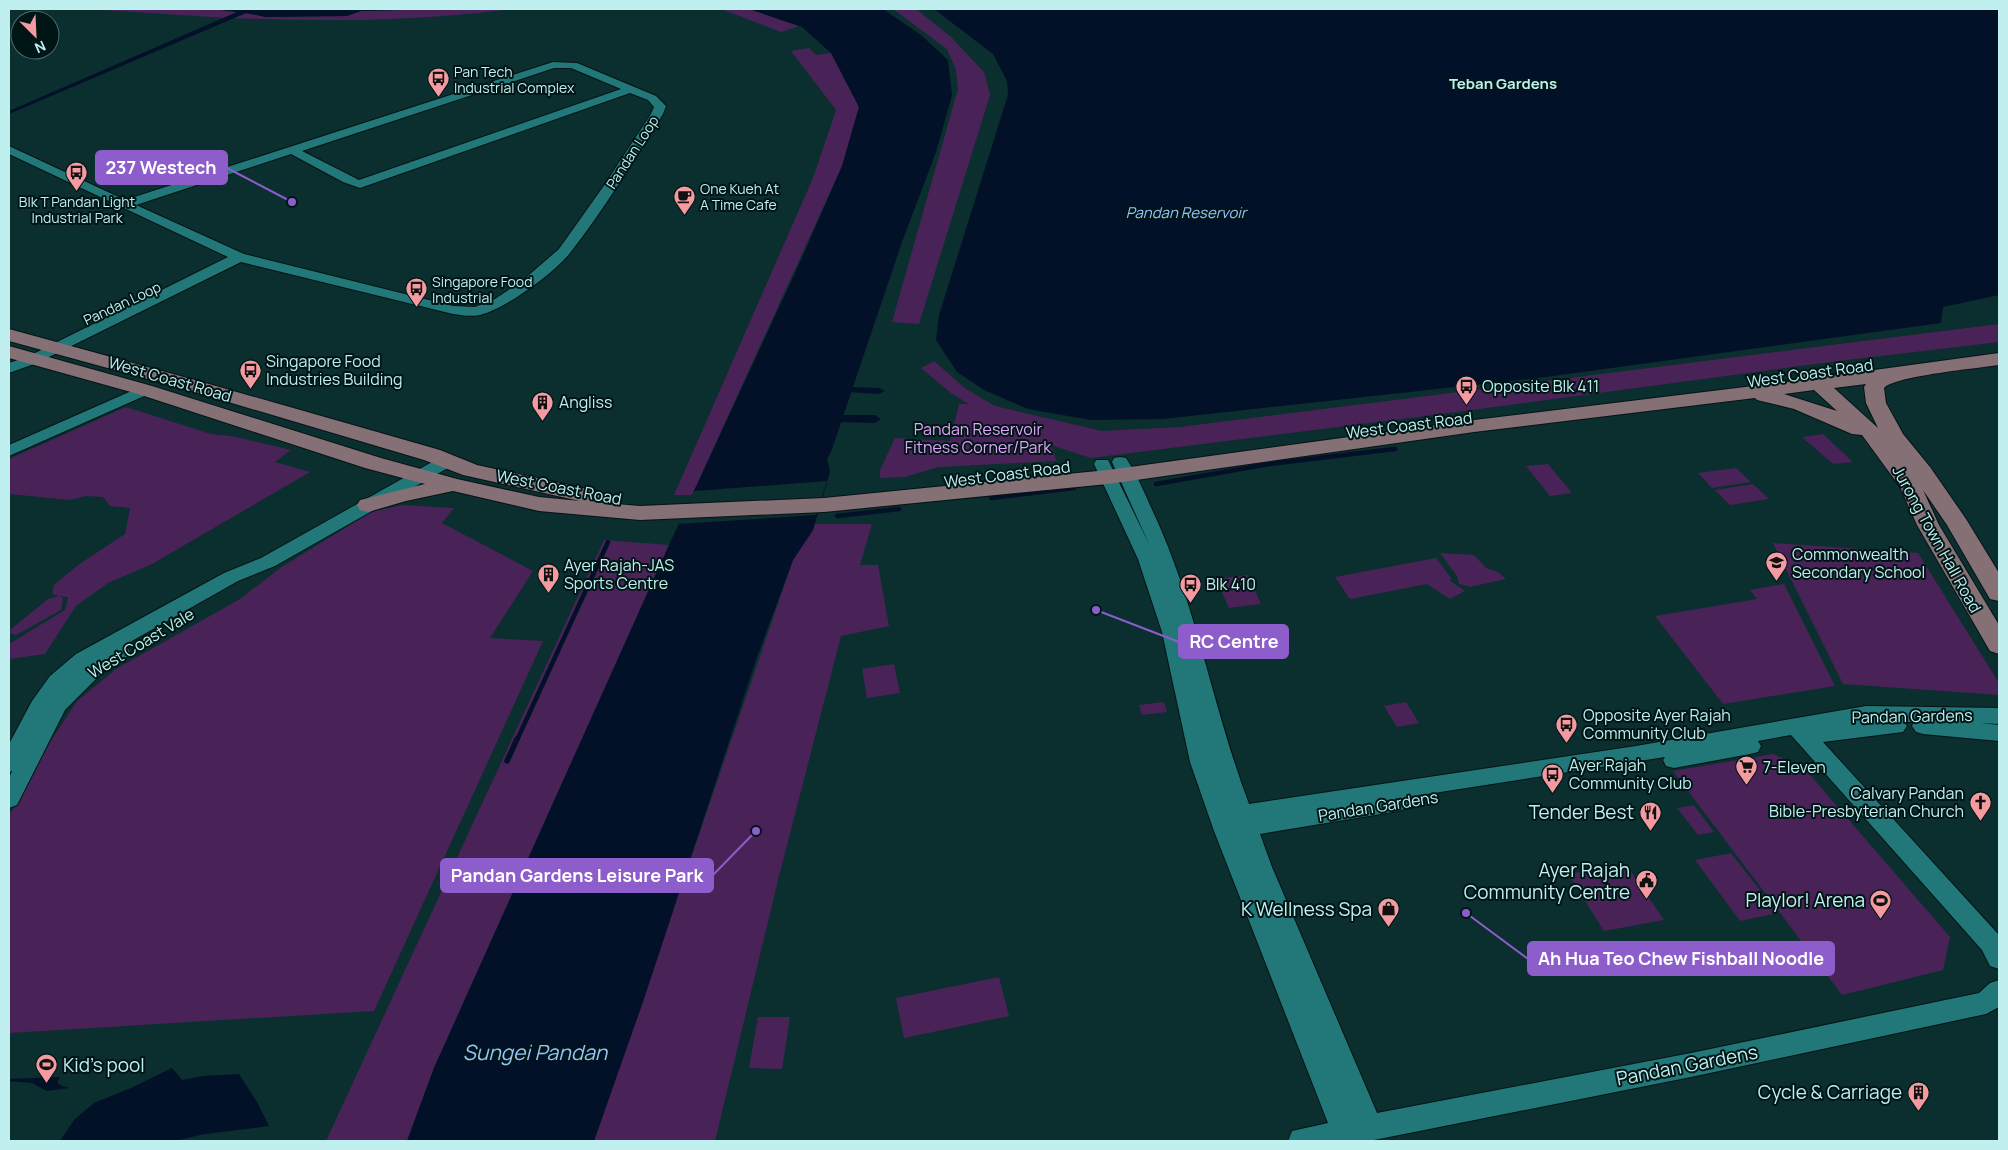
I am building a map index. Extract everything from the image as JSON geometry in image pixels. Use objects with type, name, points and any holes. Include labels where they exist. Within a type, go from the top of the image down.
[{"type":"main road","points":[[9,335],[24,355]]},
{"type":"main road","name":"West Coast Road","points":[[1114,469],[1664,394],[1820,377],[1999,350]]},
{"type":"main road","name":"West Coast Road","points":[[24,355],[145,390],[420,476],[540,504],[614,512],[826,499],[1306,448],[1738,394],[1820,377],[1906,373],[1999,359]]},
{"type":"main road","name":"West Coast Road","points":[[24,355],[195,386],[447,461],[471,470],[586,496],[680,507]]},
{"type":"main road","points":[[1888,440],[1876,403],[1874,387],[1880,380],[1906,373]]},
{"type":"main road","name":"Jurong Town Hall Road","points":[[1820,377],[1862,424],[1888,440],[1922,472],[1953,516],[1999,592]]},
{"type":"main road","points":[[1738,394],[1770,397],[1815,410],[1854,428],[1888,440]]},
{"type":"main road","name":"Jurong Town Hall Road","points":[[1888,440],[1928,525],[1999,646]]},
{"type":"main road","points":[[368,506],[386,476],[388,467]]},
{"type":"main road","points":[[368,506],[402,495],[454,485]]},
{"type":"street","name":"Pandan Loop","points":[[9,150],[124,205],[234,255],[453,310],[468,312],[488,308],[527,284],[564,252],[618,174],[657,114],[660,106],[652,98],[573,65],[553,64],[124,205]]},
{"type":"street","points":[[291,150],[320,163],[352,183],[360,184],[630,89]]},
{"type":"street","name":"Pandan Loop","points":[[24,355],[234,255]]},
{"type":"street","points":[[9,451],[145,390]]},
{"type":"street","name":"West Coast Vale","points":[[9,764],[43,700],[57,681],[83,659],[231,577],[268,562],[447,461]]},
{"type":"street","points":[[1114,469],[1154,532],[1176,593],[1228,779],[1233,822],[1357,1129]]},
{"type":"street","points":[[1114,469],[1172,632],[1201,762],[1260,867],[1357,1129]]},
{"type":"street","name":"West Coast Vale","points":[[9,799],[57,705],[79,681],[98,665],[238,585],[268,562]]},
{"type":"street","name":"Pandan Gardens","points":[[1233,822],[1645,765],[1800,731],[1866,714],[1999,716]]},
{"type":"street","name":"Pandan Gardens","points":[[1800,731],[1884,726],[1925,726],[1999,733]]},
{"type":"street","points":[[1800,731],[1991,943],[1999,958]]},
{"type":"street","points":[[1228,779],[1248,799],[1282,814],[1261,840],[1259,851],[1260,867]]},
{"type":"street","name":"Pandan Gardens","points":[[1302,1141],[1517,1100],[1986,1003],[1999,992]]},
{"type":"green space","points":[[89,9],[213,9],[238,12],[225,18]]},
{"type":"green space","points":[[511,9],[372,20],[233,18],[246,13],[266,17],[347,16],[360,11]]},
{"type":"green space","points":[[721,9],[749,9],[799,26],[781,32]]},
{"type":"green space","points":[[893,9],[916,9],[951,37],[984,72],[990,95],[919,324],[892,322],[958,89],[956,70],[947,49]]},
{"type":"green space","points":[[809,48],[816,55],[831,53],[859,107],[842,166],[692,495],[674,495],[813,178],[836,110],[791,51]]},
{"type":"green space","name":"Pandan Reservoir Fitness Corner/Park","points":[[1999,324],[1999,342],[1830,362],[1457,412],[1091,458],[1045,443],[1053,449],[1056,461],[938,467],[905,477],[880,478],[880,470],[895,438],[950,441],[959,404],[969,404],[952,394],[921,368],[934,361],[966,389],[995,406],[1102,431],[1180,427]]},
{"type":"green space","points":[[126,407],[211,434],[231,436],[291,450],[275,462],[310,472],[152,564],[108,583],[76,606],[45,654],[9,659],[9,644],[65,610],[68,597],[60,596],[63,598],[61,610],[16,635],[10,633],[11,629],[48,599],[59,596],[52,594],[54,585],[78,565],[125,534],[130,508],[110,506],[103,497],[86,496],[70,500],[9,494],[9,459]]},
{"type":"green space","points":[[1823,434],[1853,462],[1833,464],[1802,437]]},
{"type":"green space","points":[[1548,464],[1572,493],[1550,496],[1526,466]]},
{"type":"green space","points":[[1736,468],[1751,482],[1712,488],[1698,473]]},
{"type":"green space","points":[[1753,484],[1769,499],[1730,505],[1715,490]]},
{"type":"green space","points":[[403,505],[454,508],[442,523],[533,571],[490,638],[543,641],[374,1011],[9,1033],[9,816],[52,739],[77,701],[116,669],[240,599],[280,568],[371,512]]},
{"type":"green space","points":[[814,524],[872,524],[860,565],[878,565],[889,626],[841,636],[779,876],[715,1141],[594,1141],[793,560],[813,530]]},
{"type":"green space","points":[[604,540],[669,545],[434,1068],[407,1141],[326,1141]]},
{"type":"green space","points":[[1773,543],[1918,553],[1999,683],[1999,695],[1843,684]]},
{"type":"green space","points":[[1440,553],[1474,555],[1486,568],[1498,572],[1506,579],[1470,587],[1459,584],[1457,576]]},
{"type":"green space","points":[[1436,558],[1452,579],[1449,580],[1465,591],[1450,599],[1427,584],[1350,599],[1335,577]]},
{"type":"green space","points":[[1248,575],[1261,604],[1229,608],[1216,579]]},
{"type":"green space","points":[[1784,584],[1835,686],[1723,704],[1655,616],[1757,599],[1750,590]]},
{"type":"green space","points":[[894,664],[900,693],[867,698],[862,669]]},
{"type":"green space","points":[[1164,702],[1167,712],[1142,715],[1139,705]]},
{"type":"green space","points":[[1406,702],[1419,723],[1397,727],[1384,706]]},
{"type":"green space","points":[[1773,754],[1804,768],[1950,937],[1943,970],[1842,995],[1673,771]]},
{"type":"green space","points":[[1694,805],[1714,832],[1698,835],[1677,808]]},
{"type":"green space","points":[[1731,853],[1778,913],[1740,921],[1695,860]]},
{"type":"green space","points":[[1626,864],[1664,920],[1604,931],[1568,874]]},
{"type":"green space","points":[[999,977],[1009,1016],[904,1038],[896,998]]},
{"type":"green space","points":[[758,1017],[790,1017],[782,1069],[749,1068]]},
{"type":"water","points":[[213,9],[440,9],[361,11],[347,16],[266,17],[246,13],[9,114],[9,111],[237,12]]},
{"type":"water","name":"Sungei Pandan","points":[[749,9],[883,9],[921,35],[948,60],[952,95],[936,152],[902,242],[827,459],[830,472],[813,530],[793,560],[756,660],[643,1002],[594,1141],[407,1141],[434,1068],[842,166],[859,107],[831,53],[802,27]]},
{"type":"water","name":"Pandan Reservoir","points":[[934,9],[1999,9],[1999,295],[1943,307],[1941,323],[1546,377],[1163,419],[1091,420],[1028,409],[984,390],[957,372],[936,340],[939,315],[1008,95],[1007,81],[993,54]]},
{"type":"water","points":[[172,1068],[182,1080],[203,1076],[239,1074],[257,1102],[269,1126],[205,1134],[174,1141],[60,1141],[74,1120],[94,1103]]},
{"type":"water","name":"Kid's pool","points":[[60,1077],[57,1082],[69,1088],[47,1091],[32,1083],[9,1081],[9,1079]]},
{"type":"pier","points":[[827,481],[816,515],[678,524],[694,491]]},
{"type":"waterway","points":[[852,390],[879,391]]},
{"type":"waterway","points":[[842,419],[875,419]]},
{"type":"waterway","points":[[1156,484],[1269,464],[1395,449]]},
{"type":"waterway","points":[[991,498],[1074,488]]},
{"type":"waterway","points":[[837,516],[899,509]]},
{"type":"waterway","points":[[517,740],[608,542]]},
{"type":"waterway","points":[[507,761],[517,739]]},
{"type":"place","name":"Pan Tech Industrial Complex","points":[[438,98]]},
{"type":"place","name":"Blk T Pandan Light Industrial Park","points":[[77,192]]},
{"type":"place","name":"237 Westech","points":[[292,202]]},
{"type":"place","name":"One Kueh At A Time Cafe","points":[[684,215]]},
{"type":"place","name":"Singapore Food Industrial","points":[[416,308]]},
{"type":"place","name":"Singapore Food Industries Building","points":[[250,389]]},
{"type":"place","name":"Opposite Blk 411","points":[[1466,405]]},
{"type":"place","name":"Angliss","points":[[543,421]]},
{"type":"place","name":"Commonwealth Secondary School","points":[[1776,582]]},
{"type":"place","name":"Ayer Rajah-JAS Sports Centre","points":[[548,593]]},
{"type":"place","name":"Blk 410","points":[[1190,603]]},
{"type":"place","name":"RC Centre","points":[[1096,610]]},
{"type":"place","name":"Opposite Ayer Rajah Community Club","points":[[1567,743]]},
{"type":"place","name":"7-Eleven","points":[[1747,786]]},
{"type":"place","name":"Ayer Rajah Community Club","points":[[1553,793]]},
{"type":"place","name":"Calvary Pandan Bible-Presbyterian Church","points":[[1980,821]]},
{"type":"place","name":"Pandan Gardens Leisure Park","points":[[756,831]]},
{"type":"place","name":"Tender Best","points":[[1650,831]]},
{"type":"place","name":"Ayer Rajah Community Centre","points":[[1646,900]]},
{"type":"place","name":"Ah Hua Teo Chew Fishball Noodle","points":[[1466,913]]},
{"type":"place","name":"Playlor! Arena","points":[[1881,919]]},
{"type":"place","name":"K Wellness Spa","points":[[1388,928]]},
{"type":"place","name":"Kid's pool","points":[[47,1084]]},
{"type":"place","name":"Cycle & Carriage","points":[[1918,1111]]},
{"type":"district","name":"Teban Gardens","points":[[1503,83]]}]
